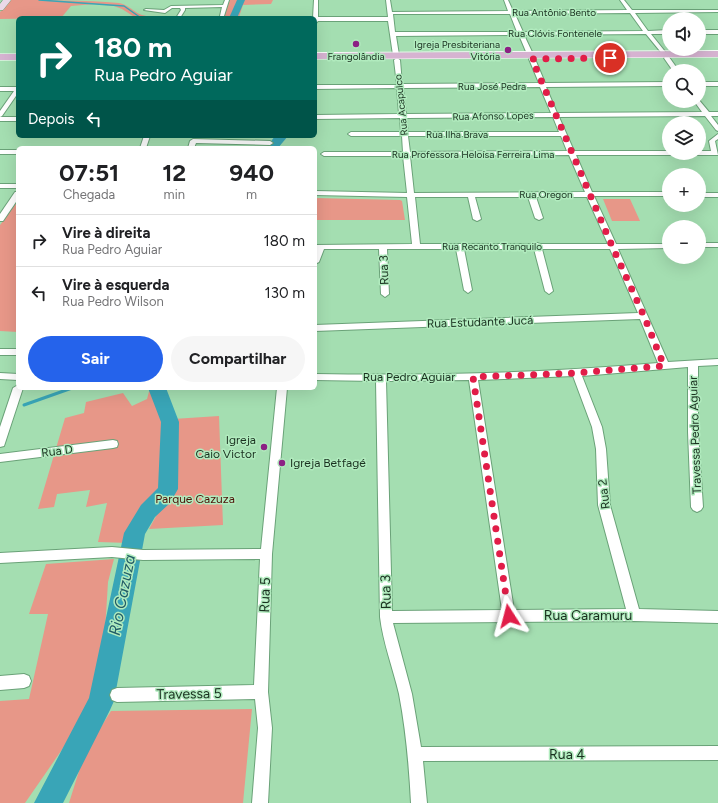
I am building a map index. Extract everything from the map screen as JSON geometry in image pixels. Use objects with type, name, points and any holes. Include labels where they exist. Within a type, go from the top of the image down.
[{"type":"main road","points":[[706,54],[718,54]]},
{"type":"main road","points":[[317,56],[350,58]]},
{"type":"main road","points":[[317,60],[374,57],[662,56]]},
{"type":"main road","points":[[665,56],[718,59]]},
{"type":"main road","points":[[0,57],[16,57]]},
{"type":"main road","points":[[0,62],[16,62]]},
{"type":"street","points":[[222,16],[227,0]]},
{"type":"street","points":[[315,16],[316,0]]},
{"type":"street","name":"Rua Acapulco","points":[[388,0],[396,57],[416,245]]},
{"type":"street","points":[[506,0],[572,154],[591,194],[612,246],[644,316],[664,366]]},
{"type":"street","points":[[622,0],[662,52]]},
{"type":"street","points":[[0,8],[4,1]]},
{"type":"street","points":[[146,10],[165,12],[172,7],[224,6]]},
{"type":"street","points":[[179,16],[183,10],[182,7]]},
{"type":"street","name":"Rua Antônio Bento","points":[[390,13],[718,11]]},
{"type":"street","points":[[317,21],[391,19]]},
{"type":"street","name":"Rua Clóvis Fontenele","points":[[393,34],[662,32]]},
{"type":"street","points":[[706,32],[718,32]]},
{"type":"street","points":[[665,56],[671,64]]},
{"type":"street","name":"Rua José Pedra","points":[[317,87],[662,84]]},
{"type":"street","points":[[706,84],[718,84]]},
{"type":"street","points":[[0,89],[16,89]]},
{"type":"street","points":[[0,115],[16,92]]},
{"type":"street","points":[[702,108],[718,130]]},
{"type":"street","name":"Rua Afonso Lopes","points":[[317,117],[718,114]]},
{"type":"street","points":[[0,119],[16,119]]},
{"type":"street","name":"Rua Ilha Brava","points":[[351,134],[564,134]]},
{"type":"street","points":[[718,136],[712,141],[718,162]]},
{"type":"street","points":[[192,145],[270,143]]},
{"type":"street","points":[[0,152],[16,152]]},
{"type":"street","name":"Rua Professora Heloísa Ferreira Lima","points":[[324,154],[715,153]]},
{"type":"street","points":[[0,186],[16,186]]},
{"type":"street","name":"Rua Oregon","points":[[317,193],[411,195],[662,194]]},
{"type":"street","points":[[531,194],[539,218]]},
{"type":"street","points":[[471,195],[477,219]]},
{"type":"street","points":[[706,195],[718,195]]},
{"type":"street","points":[[0,219],[16,197]]},
{"type":"street","name":"Rua Recanto Tranquilo","points":[[318,247],[416,245],[662,246]]},
{"type":"street","points":[[706,245],[718,245]]},
{"type":"street","name":"Rua 3","points":[[383,246],[385,294]]},
{"type":"street","points":[[458,246],[468,290]]},
{"type":"street","points":[[537,246],[549,291]]},
{"type":"street","name":"Rua Estudante Jucá","points":[[317,328],[644,316]]},
{"type":"street","points":[[0,352],[16,352]]},
{"type":"street","name":"Rua Pedro Aguiar","points":[[317,376],[381,378],[473,377],[576,373],[718,362]]},
{"type":"street","name":"Travessa Pedro Aguiar","points":[[693,363],[693,432],[697,507]]},
{"type":"street","name":"Rua 2","points":[[576,373],[597,427],[601,449],[604,505],[634,615]]},
{"type":"street","points":[[0,376],[16,377]]},
{"type":"street","points":[[473,377],[509,616]]},
{"type":"street","name":"Rua 3","points":[[381,378],[387,630],[402,679],[415,754],[418,803]]},
{"type":"street","points":[[0,444],[4,421],[17,390]]},
{"type":"street","name":"Rua 5","points":[[260,803],[265,728],[261,692],[266,554],[282,390]]},
{"type":"street","name":"Rua D","points":[[0,458],[113,444]]},
{"type":"street","points":[[0,558],[112,552],[142,555],[266,554]]},
{"type":"street","name":"Rua Caramuru","points":[[386,617],[634,615],[718,617]]},
{"type":"street","points":[[0,683],[24,681]]},
{"type":"street","name":"Travessa 5","points":[[117,695],[261,692]]},
{"type":"street","name":"Rua 4","points":[[415,754],[718,754]]},
{"type":"green space","points":[[11,0],[79,1],[119,3],[144,16],[133,16],[114,6],[95,4],[71,6],[63,16],[16,16],[16,19],[0,19],[0,12]]},
{"type":"green space","points":[[230,0],[273,0],[271,4],[243,5],[239,16],[223,16]]},
{"type":"green space","points":[[317,198],[400,200],[402,201],[405,220],[317,220]]},
{"type":"green space","points":[[603,199],[630,199],[640,221],[612,221]]},
{"type":"green space","points":[[16,203],[16,332],[0,331],[0,225]]},
{"type":"green space","points":[[151,390],[165,431],[164,480],[148,520],[129,543],[98,542],[107,503],[86,507],[90,490],[57,494],[54,507],[38,509],[65,418],[84,413],[86,402],[123,393],[132,406],[147,399]]},
{"type":"green space","name":"Parque Cazuza","points":[[219,416],[223,525],[149,529],[171,489],[173,419]]},
{"type":"green space","points":[[114,559],[108,582],[105,631],[89,701],[70,738],[25,803],[0,803],[0,701],[29,699],[48,614],[29,614],[46,564]]},
{"type":"green space","points":[[252,709],[243,803],[69,803],[85,752],[111,711]]},
{"type":"waterway","points":[[39,0],[124,6],[138,16]]},
{"type":"waterway","points":[[234,16],[241,0]]},
{"type":"waterway","name":"Rio Cazuza","points":[[273,146],[280,138]]},
{"type":"waterway","points":[[24,405],[66,390]]},
{"type":"waterway","name":"Rio Cazuza","points":[[48,803],[101,701],[135,533],[148,511],[163,497],[168,489],[170,422],[158,390]]},
{"type":"place","name":"Frangolândia","points":[[356,44]]},
{"type":"place","name":"Igreja Presbiteriana Vitória","points":[[508,50]]},
{"type":"place","name":"Igreja Caio Victor","points":[[264,447]]},
{"type":"place","name":"Igreja Betfagé","points":[[282,463]]},
{"type":"route","points":[[509,616],[473,377],[576,373],[664,366],[644,316],[612,246],[532,59],[610,58]]}]
